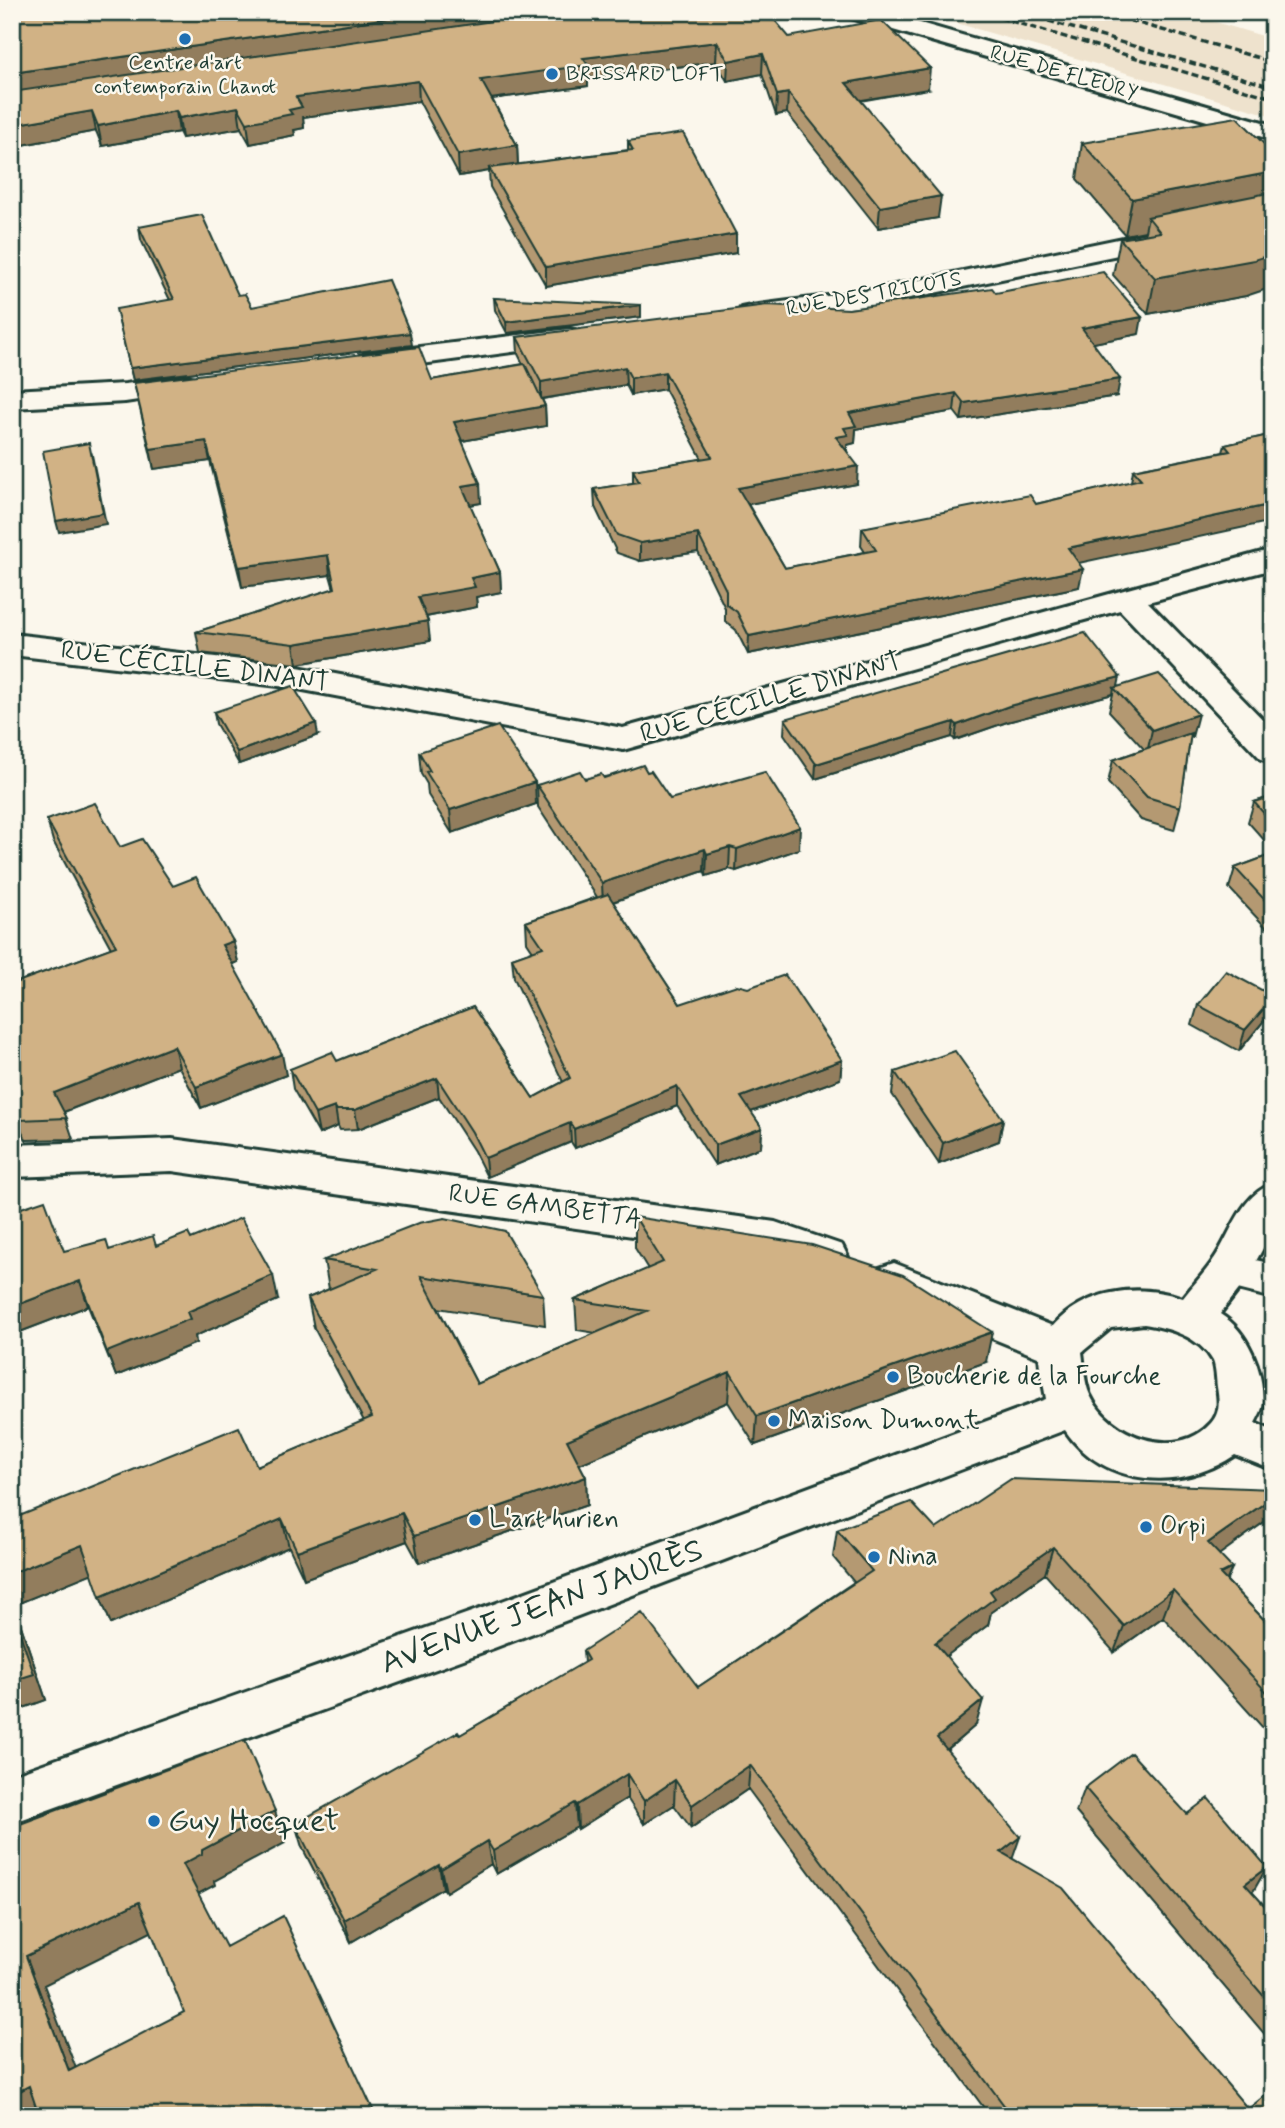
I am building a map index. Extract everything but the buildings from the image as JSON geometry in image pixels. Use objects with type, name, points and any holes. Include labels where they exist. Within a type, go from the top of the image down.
[{"type":"street","name":"RUE DE FLEURY","points":[[856,12],[1273,133]]},
{"type":"street","name":"RUE DES TRICOTS","points":[[729,316],[866,299],[1273,215]]},
{"type":"street","points":[[345,365],[592,334]]},
{"type":"street","points":[[12,399],[125,393],[208,383]]},
{"type":"street","name":"RUE CÉCILLE DINANT","points":[[12,644],[287,676],[623,739],[1273,559]]},
{"type":"street","points":[[1126,598],[1273,751]]},
{"type":"street","name":"RUE GAMBETTA","points":[[12,1161],[172,1155],[775,1239],[907,1284],[1060,1348]]},
{"type":"street","points":[[1192,1317],[1229,1271],[1255,1223],[1273,1200]]},
{"type":"street","points":[[1229,1271],[1273,1282]]},
{"type":"street","points":[[1144,1306],[1192,1317],[1233,1354],[1244,1382],[1244,1407],[1233,1434],[1202,1455],[1182,1460],[1153,1461],[1125,1455],[1093,1436],[1070,1409],[1062,1387],[1060,1348],[1078,1326],[1100,1311],[1144,1306]]},
{"type":"street","name":"AVENUE JEAN JAURÈS","points":[[12,1799],[494,1626],[1070,1409]]},
{"type":"street","points":[[1233,1434],[1273,1451]]},
{"type":"shaded area","points":[[919,12],[1181,12],[1273,39],[1273,116]]},
{"type":"railway","points":[[980,12],[1273,98]]},
{"type":"railway","points":[[1018,12],[1273,87]]},
{"type":"railway","points":[[1100,12],[1273,62]]},
{"type":"place","name":"Centre d'art contemporain Chanot","points":[[185,39]]},
{"type":"place","name":"BRISSARD LOFT","points":[[552,74]]},
{"type":"place","name":"Boucherie de la Fourche","points":[[893,1377]]},
{"type":"place","name":"Maison Dumont","points":[[774,1421]]},
{"type":"place","name":"L'art hurien","points":[[475,1520]]},
{"type":"place","name":"Orpi","points":[[1146,1527]]},
{"type":"place","name":"Nina","points":[[874,1557]]},
{"type":"place","name":"Guy Hocquet","points":[[154,1821]]}]
